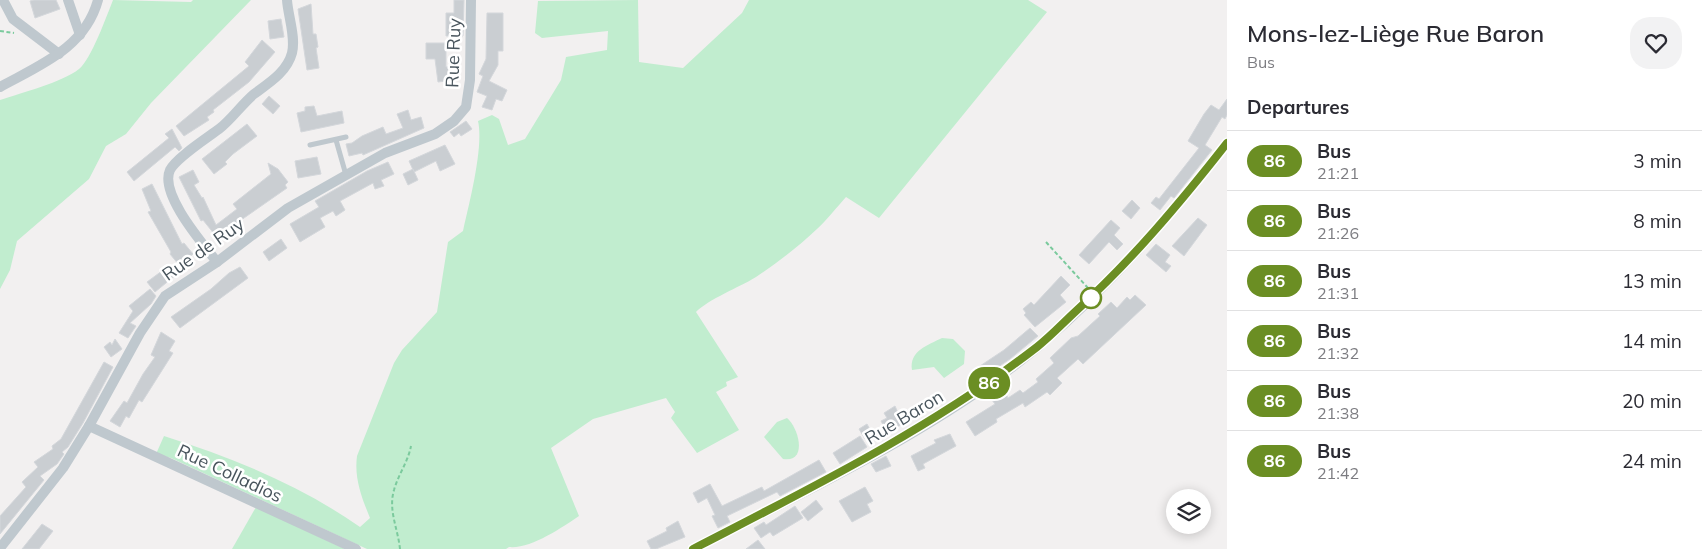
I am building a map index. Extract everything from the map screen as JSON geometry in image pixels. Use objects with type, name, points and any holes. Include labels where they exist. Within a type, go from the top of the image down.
[{"type":"street","points":[[3,0],[13,19],[59,54]]},
{"type":"street","points":[[68,0],[80,35]]},
{"type":"street","points":[[0,87],[59,54],[80,35],[91,18],[98,0]]},
{"type":"street","points":[[217,262],[186,222],[168,186],[168,174],[176,163],[228,122],[247,100],[283,70],[291,55],[293,44],[287,0]]},
{"type":"street","name":"Rue Ruy","points":[[466,107],[470,80],[470,0]]},
{"type":"street","name":"Rue de Ruy","points":[[0,548],[63,468],[90,426],[140,333],[165,296],[217,262],[288,208],[384,153],[435,134],[454,121],[466,107]]},
{"type":"street","name":"Rue Baron","points":[[693,549],[873,455],[976,393],[1039,346],[1094,295],[1175,209],[1227,143]]},
{"type":"street","name":"Rue Colladios","points":[[90,426],[356,549]]},
{"type":"lane","points":[[310,145],[346,137]]},
{"type":"lane","points":[[336,140],[346,175]]},
{"type":"path","points":[[1046,242],[1094,295]]},
{"type":"path","points":[[400,549],[392,500],[394,490],[408,460],[412,446]]},
{"type":"green space","points":[[113,0],[191,2],[193,0],[251,0],[151,103],[126,134],[106,146],[89,179],[17,241],[10,270],[0,289],[0,100],[53,83],[79,69],[89,57]]},
{"type":"green space","points":[[638,0],[639,62],[683,68],[742,13],[749,0],[1028,0],[1047,12],[879,218],[846,197],[821,225],[787,254],[756,277],[716,298],[696,312],[738,377],[726,382],[727,386],[716,392],[739,430],[697,453],[671,418],[675,412],[666,398],[593,419],[551,448],[579,516],[546,537],[527,545],[506,549],[367,549],[171,458],[156,454],[164,436],[241,463],[265,474],[314,498],[360,527],[370,518],[358,480],[357,456],[394,363],[402,350],[437,312],[448,242],[463,231],[472,191],[479,145],[478,121],[492,115],[499,119],[508,145],[525,139],[561,80],[566,57],[607,50],[608,31],[542,38],[535,33],[538,1]]},
{"type":"green space","points":[[942,338],[953,339],[965,351],[964,364],[944,378],[934,367],[912,370],[913,358],[916,353]]},
{"type":"green space","points":[[787,418],[795,429],[799,444],[796,456],[791,459],[783,459],[764,437],[777,422]]},
{"type":"green space","points":[[256,507],[345,549],[232,549]]},
{"type":"building","points":[[56,0],[60,9],[35,18],[30,1]]},
{"type":"building","points":[[454,0],[464,0],[463,36],[446,36],[446,13],[454,13]]},
{"type":"building","points":[[311,4],[313,34],[316,34],[319,68],[307,70],[298,9]]},
{"type":"building","points":[[487,13],[503,13],[503,51],[498,51],[498,65],[489,81],[507,90],[502,101],[496,99],[492,110],[482,107],[487,96],[477,92],[483,76],[479,74],[486,59]]},
{"type":"building","points":[[281,19],[284,37],[270,39],[268,21]]},
{"type":"building","points":[[262,40],[275,52],[249,82],[213,110],[214,112],[207,117],[209,120],[184,136],[176,126],[249,66],[245,62]]},
{"type":"building","points":[[426,43],[446,43],[446,67],[453,66],[455,80],[438,82],[435,59],[426,59]]},
{"type":"building","points":[[269,96],[280,106],[273,114],[262,104]]},
{"type":"building","points":[[1227,99],[1227,115],[1225,119],[1222,117],[1205,145],[1212,150],[1174,198],[1171,196],[1160,210],[1151,203],[1156,197],[1159,199],[1199,148],[1188,141],[1204,114],[1211,105],[1219,110]]},
{"type":"building","points":[[314,106],[317,116],[342,111],[344,123],[301,132],[297,113],[305,111],[305,107]]},
{"type":"building","points":[[408,110],[411,120],[421,117],[424,128],[363,155],[362,153],[349,156],[346,144],[352,143],[362,136],[383,127],[386,134],[403,128],[397,114]]},
{"type":"building","points":[[466,121],[472,129],[461,136],[459,133],[454,137],[450,132]]},
{"type":"building","points":[[247,124],[257,136],[233,154],[225,162],[227,164],[214,174],[202,159]]},
{"type":"building","points":[[172,129],[182,148],[179,151],[175,147],[134,181],[127,172],[169,138],[165,134]]},
{"type":"building","points":[[445,145],[455,164],[440,171],[436,161],[414,172],[409,161]]},
{"type":"building","points":[[317,157],[321,174],[298,178],[295,161]]},
{"type":"building","points":[[388,162],[394,174],[381,180],[384,186],[375,189],[373,183],[340,201],[345,210],[336,216],[333,211],[320,218],[325,227],[300,242],[290,224],[319,207],[315,201],[367,171]]},
{"type":"building","points":[[268,163],[278,169],[288,182],[285,185],[287,188],[244,218],[219,240],[203,220],[201,221],[179,177],[193,170],[199,182],[194,185],[203,197],[216,225],[237,209],[233,204],[271,174]]},
{"type":"building","points":[[413,169],[418,180],[408,185],[403,174]]},
{"type":"building","points":[[152,184],[182,244],[184,243],[193,254],[179,265],[170,254],[171,252],[148,212],[151,211],[142,189]]},
{"type":"building","points":[[1132,200],[1140,208],[1131,219],[1122,211]]},
{"type":"building","points":[[1198,218],[1207,225],[1184,256],[1172,246]]},
{"type":"building","points":[[1111,220],[1120,228],[1114,235],[1123,244],[1117,250],[1109,242],[1089,264],[1079,255]]},
{"type":"building","points":[[281,239],[287,248],[269,261],[263,252]]},
{"type":"building","points":[[1156,244],[1170,255],[1165,262],[1171,266],[1166,272],[1146,255]]},
{"type":"building","points":[[170,265],[177,274],[155,292],[147,282]]},
{"type":"building","points":[[240,267],[248,278],[180,328],[171,317],[211,289],[229,273]]},
{"type":"building","points":[[1061,276],[1070,285],[1060,295],[1066,302],[1035,327],[1024,315],[1026,313],[1023,309],[1031,302],[1034,305]]},
{"type":"building","points":[[150,289],[156,296],[151,304],[130,323],[136,326],[128,338],[119,333],[133,311],[129,306]]},
{"type":"building","points":[[1135,295],[1146,305],[1083,364],[1078,359],[1057,378],[1062,383],[1050,395],[1047,392],[1025,407],[1023,403],[996,419],[997,422],[975,436],[966,422],[995,404],[992,400],[1005,392],[1008,398],[1020,390],[1023,393],[1038,382],[1036,379],[1054,363],[1050,358],[1071,338],[1078,336],[1100,316],[1098,314],[1111,302],[1117,308],[1127,297],[1130,300]]},
{"type":"building","points":[[1030,328],[1038,336],[1010,359],[983,377],[977,368],[1004,350]]},
{"type":"building","points":[[161,332],[175,341],[169,351],[173,353],[142,402],[139,400],[129,418],[126,416],[120,427],[110,421],[124,401],[127,403],[155,357],[151,355]]},
{"type":"building","points":[[115,339],[122,349],[111,357],[104,347],[110,342],[112,345]]},
{"type":"building","points":[[104,362],[113,367],[83,423],[68,447],[62,452],[64,454],[57,464],[40,476],[44,480],[0,534],[0,516],[26,487],[22,482],[38,467],[34,462],[53,449],[52,446],[61,439]]},
{"type":"building","points":[[895,406],[903,424],[887,432],[881,421],[887,418],[884,413]]},
{"type":"building","points":[[867,424],[873,435],[865,439],[859,429]]},
{"type":"building","points":[[950,434],[956,446],[923,464],[925,468],[918,471],[911,456],[936,443],[934,440]]},
{"type":"building","points":[[860,436],[867,447],[840,464],[833,453]]},
{"type":"building","points":[[886,456],[891,466],[876,472],[871,464]]},
{"type":"building","points":[[819,460],[826,472],[780,496],[777,492],[727,516],[730,522],[718,528],[712,516],[715,515],[707,498],[698,503],[693,493],[710,484],[722,506],[762,487],[764,491]]},
{"type":"building","points":[[865,487],[873,501],[867,504],[871,512],[852,522],[839,501]]},
{"type":"building","points":[[816,500],[823,509],[808,521],[801,512]]},
{"type":"building","points":[[795,506],[803,518],[773,536],[770,532],[761,538],[754,528],[764,522],[766,525]]},
{"type":"building","points":[[678,521],[685,537],[656,549],[651,549],[647,541],[667,531],[666,528]]},
{"type":"building","points":[[42,524],[53,531],[39,549],[22,549]]},
{"type":"building","points":[[758,540],[765,549],[746,549]]},
{"type":"bus line","name":"86","points":[[693,549],[873,455],[976,393],[1039,346],[1113,277],[1175,209],[1227,143]]}]
